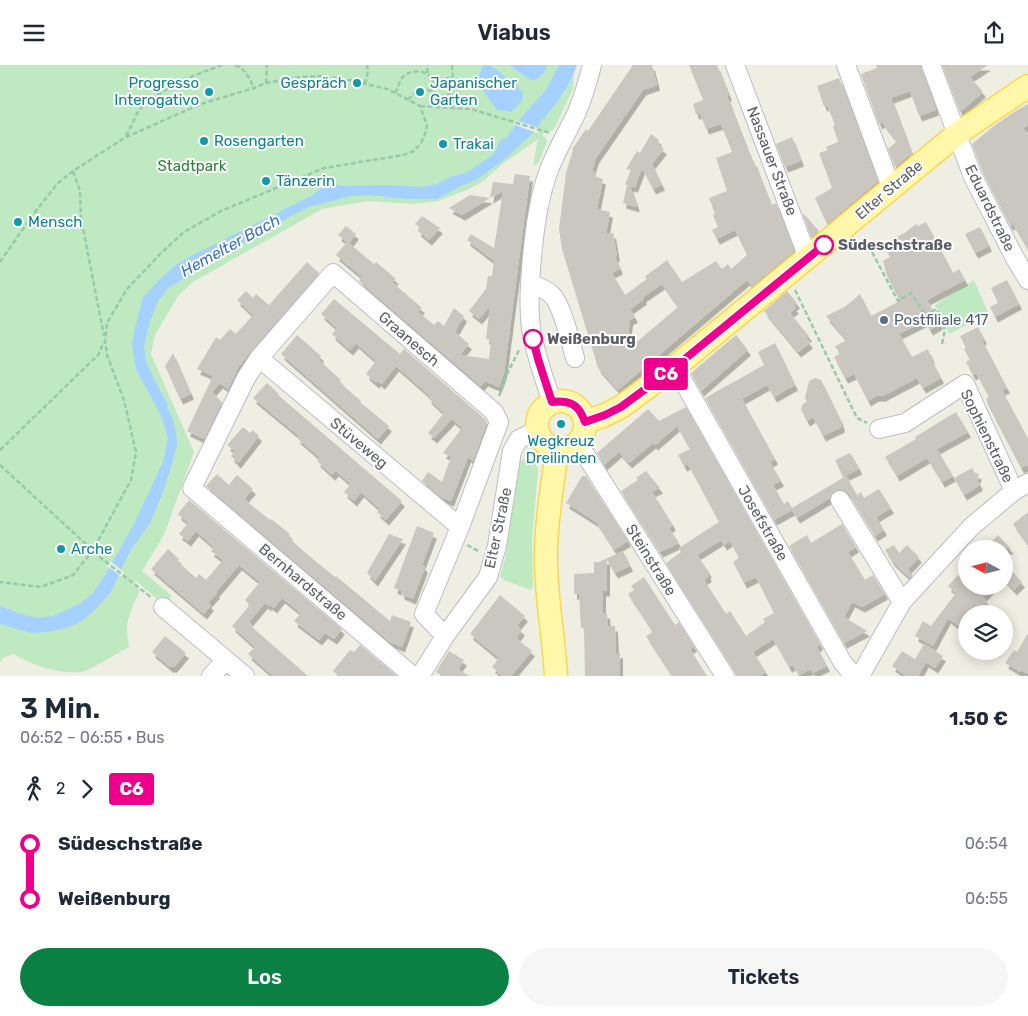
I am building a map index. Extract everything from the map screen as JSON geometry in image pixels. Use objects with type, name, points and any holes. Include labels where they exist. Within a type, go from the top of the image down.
[{"type":"main road","name":"Elter Straße","points":[[585,422],[621,407],[675,367],[957,134],[1028,86]]},
{"type":"main road","points":[[563,401],[574,404],[581,412],[585,422],[585,430],[582,437],[568,447],[548,447],[541,440],[536,422],[544,407],[552,402],[563,401]]},
{"type":"main road","points":[[556,676],[546,578],[546,553],[548,522],[568,447]]},
{"type":"street","points":[[552,402],[538,359],[531,330],[529,310],[537,217],[550,168],[577,111],[592,65]]},
{"type":"street","name":"Nassauer Straße","points":[[735,65],[808,258]]},
{"type":"street","points":[[846,65],[891,187]]},
{"type":"street","name":"Eduardstraße","points":[[931,65],[973,177],[1028,280]]},
{"type":"street","name":"Graanesch","points":[[192,488],[246,378],[259,358],[333,273],[494,412]]},
{"type":"street","points":[[530,284],[544,289],[552,295],[559,305],[575,358]]},
{"type":"street","name":"Stüveweg","points":[[259,358],[457,532]]},
{"type":"street","name":"Josefstraße","points":[[675,367],[838,655],[854,676]]},
{"type":"street","name":"Sophienstraße","points":[[879,429],[905,423],[965,384],[1021,487]]},
{"type":"street","points":[[445,636],[424,614],[499,422],[494,412]]},
{"type":"street","name":"Elter Straße","points":[[420,676],[445,636],[488,577],[497,546],[512,451],[519,439],[537,431]]},
{"type":"street","name":"Steinstraße","points":[[568,447],[725,676]]},
{"type":"street","points":[[860,676],[902,603],[971,527],[1021,487]]},
{"type":"street","name":"Bernhardstraße","points":[[192,488],[413,676]]},
{"type":"street","points":[[840,499],[902,603]]},
{"type":"street","points":[[163,607],[245,676]]},
{"type":"street","points":[[211,676],[226,660]]},
{"type":"path","points":[[126,137],[139,110],[146,103],[177,82],[222,65]]},
{"type":"path","points":[[235,65],[248,75],[254,89]]},
{"type":"path","points":[[266,83],[267,65]]},
{"type":"path","points":[[365,84],[368,71],[367,65]]},
{"type":"path","points":[[427,74],[428,65]]},
{"type":"path","points":[[439,97],[453,91],[455,80],[453,78],[452,65]]},
{"type":"path","points":[[395,93],[403,77],[411,71],[427,74],[433,81],[432,91]]},
{"type":"path","points":[[0,262],[57,184],[73,171],[126,137],[201,103],[254,89],[266,83],[300,77],[324,76],[387,89],[420,106],[471,109],[543,131]]},
{"type":"path","points":[[431,79],[453,78]]},
{"type":"path","points":[[408,100],[416,92],[432,91],[439,97],[439,107]]},
{"type":"path","points":[[0,450],[98,355],[105,340],[107,323],[127,289],[184,232],[222,211],[324,168],[403,155],[414,151],[421,143],[425,134],[426,125],[420,106]]},
{"type":"path","points":[[0,582],[41,587],[73,575],[93,550],[131,480],[136,452],[124,400],[107,355],[81,218],[80,191],[73,171]]},
{"type":"path","points":[[872,252],[898,301],[911,293],[926,316],[936,309],[945,329],[942,344]]},
{"type":"path","points":[[787,275],[857,418],[879,429]]},
{"type":"path","points":[[494,412],[516,354],[531,330]]},
{"type":"path","points":[[0,465],[101,558],[163,607]]},
{"type":"path","points":[[457,532],[493,560]]},
{"type":"green space","name":"Stadtpark","points":[[0,65],[509,65],[530,80],[536,80],[544,73],[547,65],[559,65],[545,91],[539,97],[562,97],[574,75],[573,89],[555,127],[552,131],[546,131],[542,135],[546,138],[547,142],[538,164],[533,165],[538,139],[504,163],[482,182],[438,201],[413,204],[368,201],[322,209],[193,282],[178,296],[155,335],[151,354],[194,452],[164,535],[142,571],[172,596],[164,605],[136,581],[133,585],[140,590],[131,610],[127,626],[129,647],[82,672],[67,672],[42,667],[14,654],[4,657],[0,662]]},
{"type":"green space","points":[[974,280],[988,313],[949,334],[935,305]]},
{"type":"green space","points":[[526,457],[533,460],[538,469],[532,541],[533,585],[531,590],[504,580],[500,576],[505,560],[520,462]]},
{"type":"water","points":[[490,65],[517,86],[523,93],[522,101],[511,112],[497,110],[479,85],[478,77],[483,66]]},
{"type":"water","points":[[509,65],[547,65],[544,73],[536,80],[530,80]]},
{"type":"water","name":"Hemelter Bach","points":[[559,65],[577,65],[562,96],[538,128],[505,159],[476,180],[437,199],[406,199],[370,195],[351,196],[309,207],[168,288],[158,301],[149,324],[144,347],[146,362],[168,405],[167,407],[172,417],[177,446],[163,492],[150,523],[130,551],[111,592],[95,610],[80,622],[49,632],[32,633],[0,624],[0,606],[38,618],[53,616],[80,604],[93,593],[134,524],[163,462],[168,438],[162,418],[136,369],[132,346],[143,297],[161,278],[177,264],[193,255],[313,195],[323,187],[333,184],[343,186],[385,185],[423,187],[466,173],[494,154],[500,141],[506,138],[545,91]]},
{"type":"pier","points":[[516,120],[541,129],[537,133],[513,124]]},
{"type":"pier","points":[[110,561],[124,572],[122,577],[107,566]]},
{"type":"building","points":[[633,65],[652,65],[657,85],[643,90],[596,158],[592,171],[595,172],[594,176],[603,179],[597,209],[610,212],[606,234],[613,233],[617,256],[615,257],[620,269],[612,273],[625,295],[647,279],[645,277],[647,275],[667,260],[682,282],[716,261],[722,269],[728,264],[731,269],[747,255],[735,230],[717,239],[712,230],[718,227],[709,198],[727,191],[716,158],[732,152],[721,124],[706,129],[700,113],[696,114],[693,104],[703,100],[689,65],[717,65],[752,161],[754,161],[771,205],[776,203],[794,251],[752,286],[747,280],[618,390],[598,368],[562,249],[559,229],[566,173],[572,149],[586,129],[588,131]],"holes":[[[662,284],[678,307],[626,351],[630,320],[635,317],[630,309],[644,299],[643,297]]]},
{"type":"building","points":[[876,65],[921,65],[936,110],[919,116],[910,91],[891,98],[912,154],[895,167],[888,149],[897,141],[882,122],[879,124],[861,74],[877,68]]},
{"type":"building","points":[[942,65],[988,65],[970,77],[983,92],[960,112]]},
{"type":"building","points":[[839,78],[878,181],[827,224],[815,198],[832,188],[819,153],[828,150],[826,147],[838,142],[833,126],[835,125],[827,105],[824,106],[817,86]]},
{"type":"building","points":[[1028,104],[1028,125],[1023,128],[1028,135],[1028,250],[1013,224],[1010,225],[983,173],[972,144],[994,126]]},
{"type":"building","points":[[651,134],[659,140],[657,144],[664,149],[652,164],[662,185],[653,189],[642,168],[635,187],[630,186],[637,207],[623,203],[627,185],[625,185],[631,170],[626,169],[637,151],[640,153]]},
{"type":"building","points":[[792,137],[801,161],[785,167],[776,144]]},
{"type":"building","points":[[515,174],[530,176],[504,373],[499,387],[485,381],[481,386],[359,281],[362,277],[336,255],[347,242],[338,235],[346,226],[356,234],[349,243],[396,279],[392,282],[422,308],[418,312],[434,325],[438,321],[444,326],[454,308],[464,316],[455,332],[469,344],[460,355],[489,359],[491,339],[486,339],[490,306],[479,319],[469,311],[486,289],[488,276],[492,276],[494,261],[467,240],[471,234],[494,248],[503,191],[490,198],[493,182],[513,184]]},
{"type":"building","points":[[470,195],[490,198],[462,215],[449,208]]},
{"type":"building","points":[[803,215],[819,231],[811,237]]},
{"type":"building","points":[[422,216],[440,228],[429,240],[418,231],[419,227],[415,224]]},
{"type":"building","points":[[926,222],[953,273],[959,269],[965,280],[927,300],[940,324],[930,330],[925,321],[899,334],[912,357],[928,349],[941,378],[923,388],[917,378],[883,396],[876,396],[868,401],[854,374],[845,378],[834,357],[840,354],[835,346],[847,340],[826,316],[846,306],[860,294],[871,316],[900,301],[887,276],[883,261],[890,257],[886,250],[896,241],[895,238],[916,224],[918,226]]},
{"type":"building","points":[[980,227],[989,246],[975,253],[965,234]]},
{"type":"building","points":[[307,262],[319,273],[239,366],[228,389],[220,383],[212,392],[222,402],[204,439],[187,431],[213,376],[197,369],[216,337],[220,340],[230,329],[236,334],[253,315],[237,300],[246,291],[253,298],[256,294],[269,305]]},
{"type":"building","points":[[1007,280],[1019,304],[995,317],[990,307],[998,303],[991,288]]},
{"type":"building","points":[[787,291],[797,303],[793,306],[796,308],[790,313],[809,336],[806,338],[810,343],[798,352],[764,311]]},
{"type":"building","points":[[334,299],[400,354],[404,349],[487,422],[473,461],[468,457],[451,501],[442,498],[422,481],[428,472],[442,482],[451,457],[443,453],[462,428],[452,419],[434,438],[428,433],[444,413],[428,398],[430,396],[396,366],[382,384],[378,381],[376,383],[366,374],[376,361],[356,343],[350,350],[332,334],[337,328],[321,314]]},
{"type":"building","points":[[978,327],[984,339],[982,340],[1007,388],[1002,390],[1028,439],[1028,465],[1021,468],[988,405],[986,399],[989,397],[976,373],[973,375],[966,362],[970,360],[960,336]]},
{"type":"building","points":[[297,335],[321,356],[319,360],[341,380],[339,382],[389,426],[378,439],[281,354]]},
{"type":"building","points":[[736,335],[748,350],[701,391],[691,373]]},
{"type":"building","points":[[775,343],[795,385],[774,397],[767,385],[742,399],[775,459],[770,462],[781,481],[773,485],[784,504],[788,501],[792,508],[846,476],[857,495],[861,492],[864,498],[879,489],[891,508],[876,517],[884,530],[875,536],[849,494],[840,489],[834,491],[830,498],[797,518],[792,510],[774,520],[705,398],[764,365],[758,352]]},
{"type":"building","points":[[173,353],[191,394],[180,399],[165,366]]},
{"type":"building","points":[[815,378],[821,380],[842,427],[823,436],[813,417],[807,421],[801,410],[803,404],[807,402],[805,398],[809,381]]},
{"type":"building","points":[[267,383],[278,395],[402,501],[386,520],[377,512],[380,509],[361,492],[354,501],[344,492],[351,484],[336,471],[332,475],[317,461],[320,458],[297,438],[299,436],[253,398]]},
{"type":"building","points":[[686,407],[820,644],[817,647],[827,666],[813,673],[811,669],[799,675],[793,665],[789,667],[773,639],[753,652],[766,672],[759,676],[736,676],[666,563],[681,552],[679,548],[719,522],[688,464],[684,466],[678,455],[690,449],[677,426],[655,445],[653,443],[629,463],[619,452],[604,465],[597,453],[648,409],[659,421]],"holes":[[[721,540],[724,545],[730,541],[739,558],[733,562],[744,583],[756,577],[774,613],[763,619],[765,622],[746,636],[730,611],[726,614],[704,580],[709,576],[707,573],[709,572],[697,555]]]},
{"type":"building","points":[[956,412],[968,432],[937,449],[953,476],[942,482],[927,458],[897,476],[885,457]]},
{"type":"building","points":[[243,427],[250,433],[253,430],[259,436],[238,463],[231,456],[235,451],[227,445]]},
{"type":"building","points":[[850,453],[859,469],[843,477],[835,460]]},
{"type":"building","points":[[972,468],[975,473],[979,474],[977,479],[980,485],[964,495],[954,478]]},
{"type":"building","points":[[646,471],[660,488],[652,492],[673,525],[669,528],[679,543],[660,552],[621,491],[638,480],[636,478]]},
{"type":"building","points":[[217,474],[229,485],[237,475],[253,489],[244,499],[290,534],[288,537],[308,555],[390,621],[392,615],[411,622],[402,647],[390,642],[206,486]]},
{"type":"building","points":[[582,476],[586,476],[628,541],[614,550],[596,522],[566,503]]},
{"type":"building","points":[[189,500],[342,629],[334,639],[325,633],[319,640],[294,621],[301,613],[282,598],[274,608],[265,603],[249,622],[252,627],[308,676],[273,676],[248,654],[255,647],[232,626],[250,605],[245,600],[260,582],[239,565],[208,603],[211,605],[204,614],[151,569],[168,549],[179,559],[177,561],[196,578],[199,574],[206,580],[223,560],[211,551],[214,547],[196,531],[188,541],[179,534],[188,523],[178,514]]},
{"type":"building","points":[[1028,512],[1028,545],[1013,524]]},
{"type":"building","points":[[842,524],[856,547],[848,552],[865,580],[873,575],[885,594],[862,607],[852,602],[844,617],[867,631],[844,643],[789,546],[807,535],[811,543]]},
{"type":"building","points":[[417,526],[434,533],[422,565],[425,567],[413,599],[401,594],[402,591],[394,588]]},
{"type":"building","points":[[389,534],[403,539],[375,581],[367,573]]},
{"type":"building","points":[[998,535],[1003,540],[993,540]]},
{"type":"building","points":[[894,545],[899,553],[907,545],[919,557],[908,569],[912,575],[910,578],[892,561],[885,550]]},
{"type":"building","points":[[623,551],[630,566],[615,573],[607,560],[607,591],[603,591],[603,613],[607,613],[608,626],[615,626],[616,654],[620,652],[620,676],[585,676],[584,628],[581,628],[579,594],[574,594],[574,574],[594,573],[594,562],[599,562]]},
{"type":"building","points":[[1013,572],[1022,582],[1013,589]]},
{"type":"building","points":[[958,575],[958,595],[985,595],[983,597],[987,601],[984,605],[958,605],[958,626],[948,618],[933,646],[915,636],[923,621],[931,626],[956,593],[948,586]]},
{"type":"building","points":[[644,577],[675,625],[679,622],[694,646],[690,649],[707,676],[672,676],[646,636],[653,632],[628,594],[634,590],[631,586]]},
{"type":"building","points":[[500,595],[525,616],[517,626],[522,630],[516,638],[532,651],[511,676],[502,676],[492,667],[499,658],[470,634]]},
{"type":"building","points":[[1028,633],[1028,674],[1021,670],[1020,672],[1005,663],[1007,660],[1013,660],[1014,650],[1017,652]]},
{"type":"building","points":[[165,636],[186,653],[174,667],[170,667],[152,652]]},
{"type":"building","points":[[924,644],[943,656],[935,668],[926,662],[918,676],[906,676],[892,666],[902,651],[915,659]]},
{"type":"building","points":[[360,645],[397,676],[339,676],[333,671],[350,650],[354,652]]},
{"type":"building","points":[[449,651],[464,660],[458,669],[469,676],[443,676],[436,672]]},
{"type":"bus line","name":"C6","points":[[533,339],[552,402],[563,401],[574,404],[581,412],[585,422],[621,407],[644,390],[675,367],[824,245]]},
{"type":"place","name":"Gespräch","points":[[357,83]]},
{"type":"place","name":"Progresso Interogativo","points":[[209,92]]},
{"type":"place","name":"Japanischer Garten","points":[[420,92]]},
{"type":"place","name":"Rosengarten","points":[[204,141]]},
{"type":"place","name":"Trakai","points":[[443,144]]},
{"type":"place","name":"Tänzerin","points":[[266,181]]},
{"type":"place","name":"Mensch","points":[[18,222]]},
{"type":"place","name":"Südeschstraße","points":[[824,245]]},
{"type":"place","name":"Postfiliale 417","points":[[884,320]]},
{"type":"place","name":"Weißenburg","points":[[533,339]]},
{"type":"place","name":"Wegkreuz Dreilinden","points":[[561,424]]},
{"type":"place","name":"Arche","points":[[61,549]]}]
